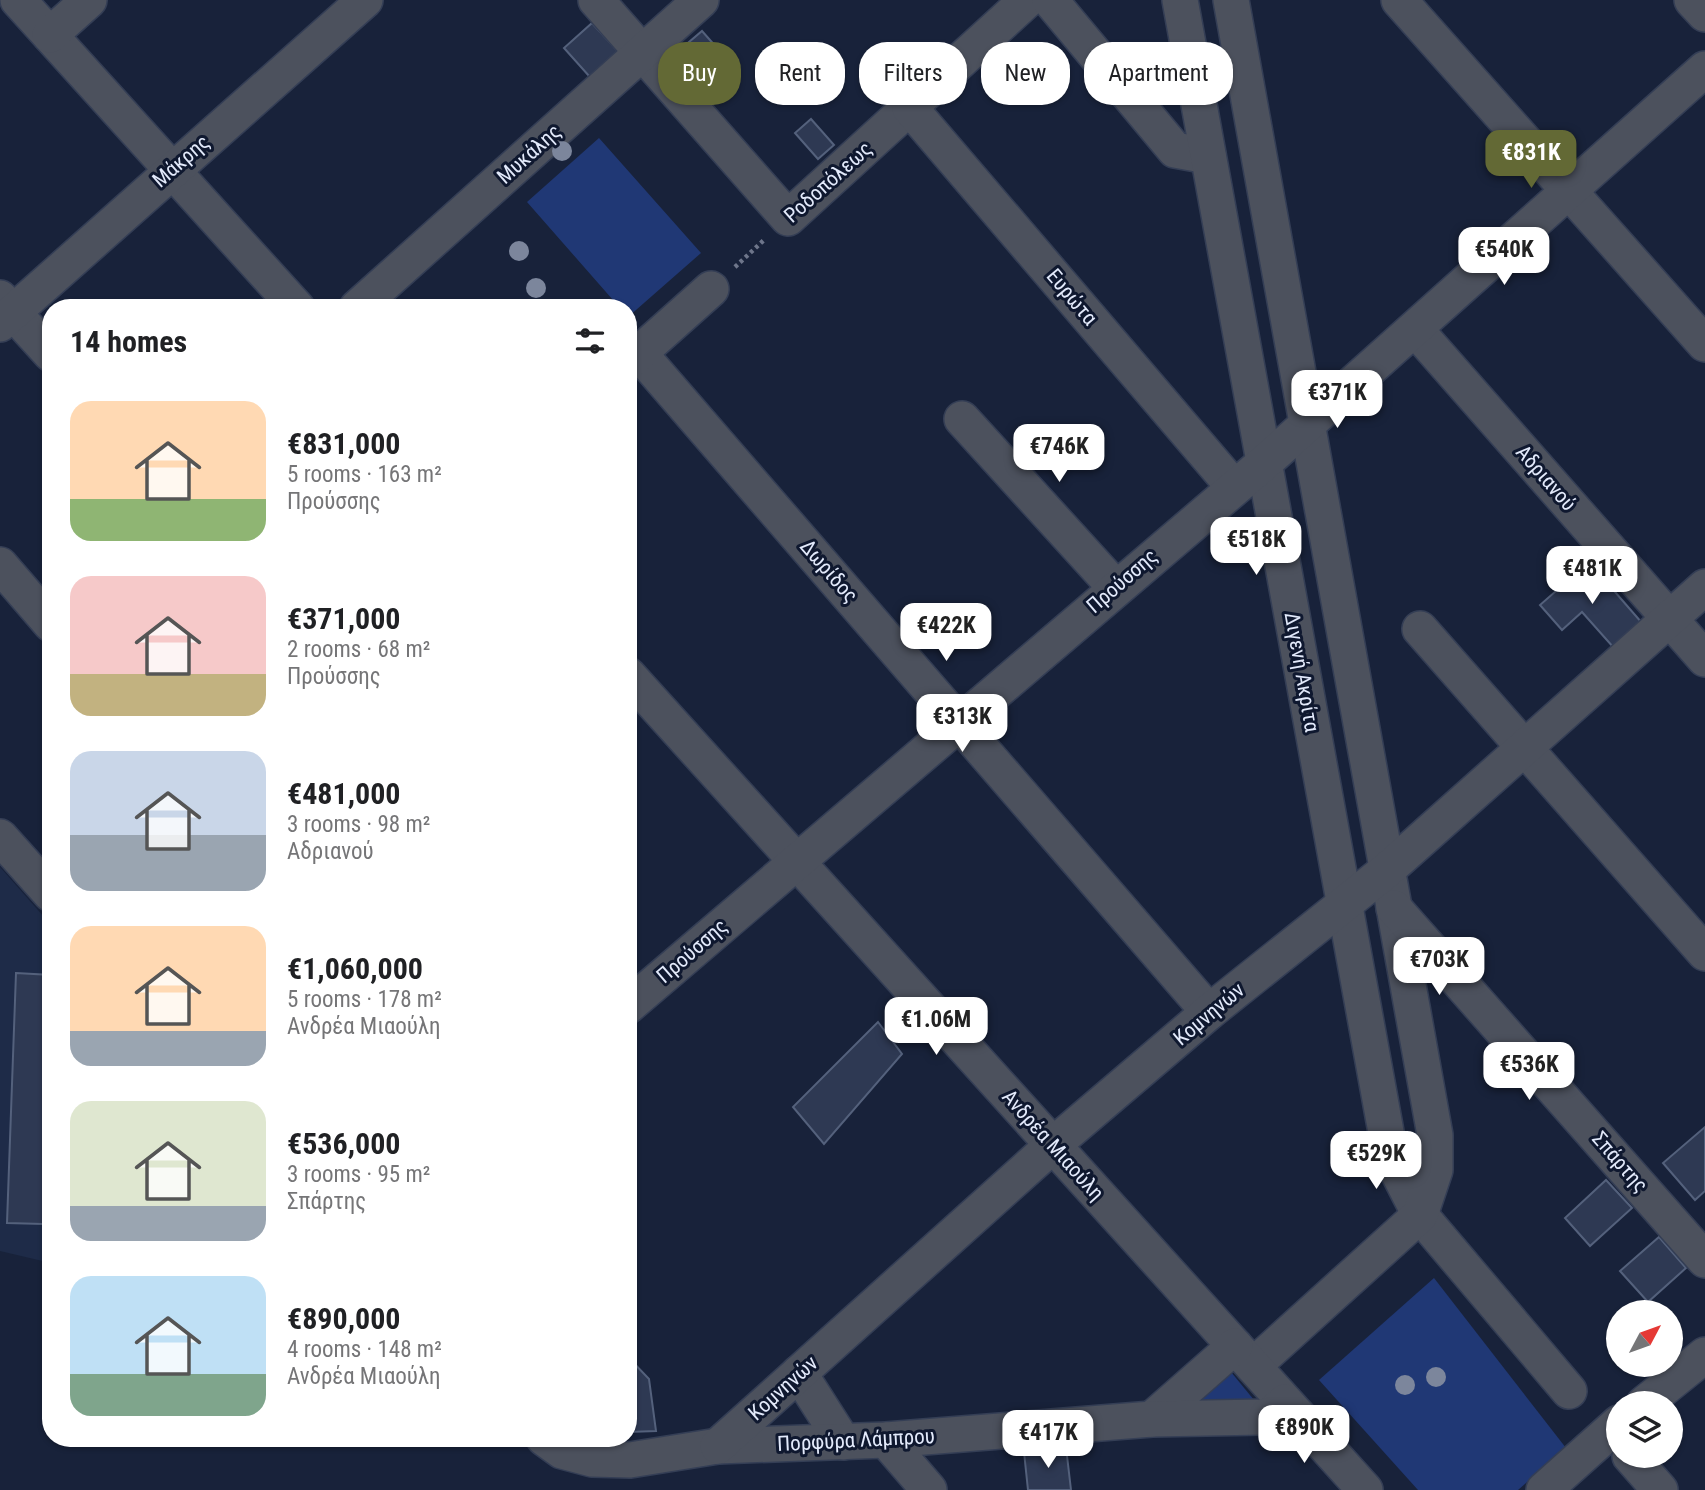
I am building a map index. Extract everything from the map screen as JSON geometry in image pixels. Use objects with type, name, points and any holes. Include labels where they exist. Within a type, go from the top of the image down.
[{"type":"street","points":[[18,0],[289,299]]},
{"type":"street","points":[[50,35],[89,0]]},
{"type":"street","name":"Μάκρης","points":[[4,311],[365,0]]},
{"type":"street","points":[[596,0],[788,218]]},
{"type":"street","name":"Μυκάλης","points":[[366,299],[701,0]]},
{"type":"street","name":"Ροδοπόλεως","points":[[788,218],[1027,0]]},
{"type":"street","points":[[1050,0],[1175,150],[1208,156]]},
{"type":"street","name":"Διγενή Ακρίτα","points":[[1180,0],[1388,1143],[1398,1172],[1420,1214],[1569,1391]]},
{"type":"street","points":[[1152,1419],[1244,1356],[1420,1214],[1435,1170],[1435,1135],[1231,0]]},
{"type":"street","points":[[1399,0],[1705,344]]},
{"type":"street","points":[[1692,0],[1705,14]]},
{"type":"street","name":"Προύσσης","points":[[637,996],[1233,486],[1264,463],[1705,69]]},
{"type":"street","name":"Ευρώτα","points":[[910,108],[1233,486]]},
{"type":"street","points":[[637,355],[711,289]]},
{"type":"street","points":[[4,311],[42,346]]},
{"type":"street","name":"Αδριανού","points":[[1415,329],[1705,659]]},
{"type":"street","name":"Δωρίδος","points":[[637,361],[959,720],[1209,1012]]},
{"type":"street","points":[[962,419],[1115,587]]},
{"type":"street","points":[[0,565],[42,614]]},
{"type":"street","name":"Κομνηνών","points":[[718,1446],[1054,1145],[1209,1012],[1387,870],[1705,587]]},
{"type":"street","points":[[1420,629],[1705,953]]},
{"type":"street","name":"Ανδρέα Μιαούλη","points":[[637,685],[1365,1490]]},
{"type":"street","points":[[0,837],[42,884]]},
{"type":"street","name":"Σπάρτης","points":[[1394,908],[1705,1260]]},
{"type":"street","points":[[1660,1391],[1705,1355]]},
{"type":"street","points":[[799,1373],[843,1442]]},
{"type":"street","name":"Πορφύρα Λάμπρου","points":[[559,1447],[592,1459],[630,1460],[718,1446],[886,1440],[1152,1419],[1264,1416],[1272,1414],[1285,1402]]},
{"type":"street","points":[[886,1440],[929,1490]]},
{"type":"street","points":[[1544,1490],[1606,1447]]},
{"type":"street","points":[[1643,1468],[1660,1490]]},
{"type":"path","name":"Ροδοπόλεως","points":[[711,289],[788,218]]},
{"type":"shaded area","points":[[599,138],[701,253],[637,309],[637,299],[612,299],[527,202]]},
{"type":"shaded area","points":[[0,867],[42,915],[42,1261],[0,1251]]},
{"type":"shaded area","points":[[1434,1278],[1566,1448],[1518,1490],[1418,1490],[1319,1380]]},
{"type":"shaded area","points":[[1231,1372],[1254,1400],[1201,1402],[1202,1399]]},
{"type":"building","points":[[592,23],[626,60],[598,86],[564,48]]},
{"type":"building","points":[[702,31],[712,42],[689,42]]},
{"type":"building","points":[[811,119],[834,145],[818,159],[795,133]]},
{"type":"building","points":[[1589,562],[1642,623],[1614,648],[1582,612],[1562,630],[1540,605]]},
{"type":"building","points":[[16,973],[42,974],[42,1224],[7,1223]]},
{"type":"building","points":[[878,1022],[902,1054],[824,1144],[793,1107]]},
{"type":"building","points":[[1705,1127],[1705,1191],[1695,1200],[1663,1163]]},
{"type":"building","points":[[1606,1180],[1632,1208],[1590,1246],[1565,1218]]},
{"type":"building","points":[[1659,1237],[1686,1268],[1650,1300],[1646,1300],[1620,1271]]},
{"type":"building","points":[[637,1366],[649,1379],[656,1431],[637,1432]]},
{"type":"building","points":[[1066,1447],[1071,1490],[1028,1490],[1024,1452]]}]
